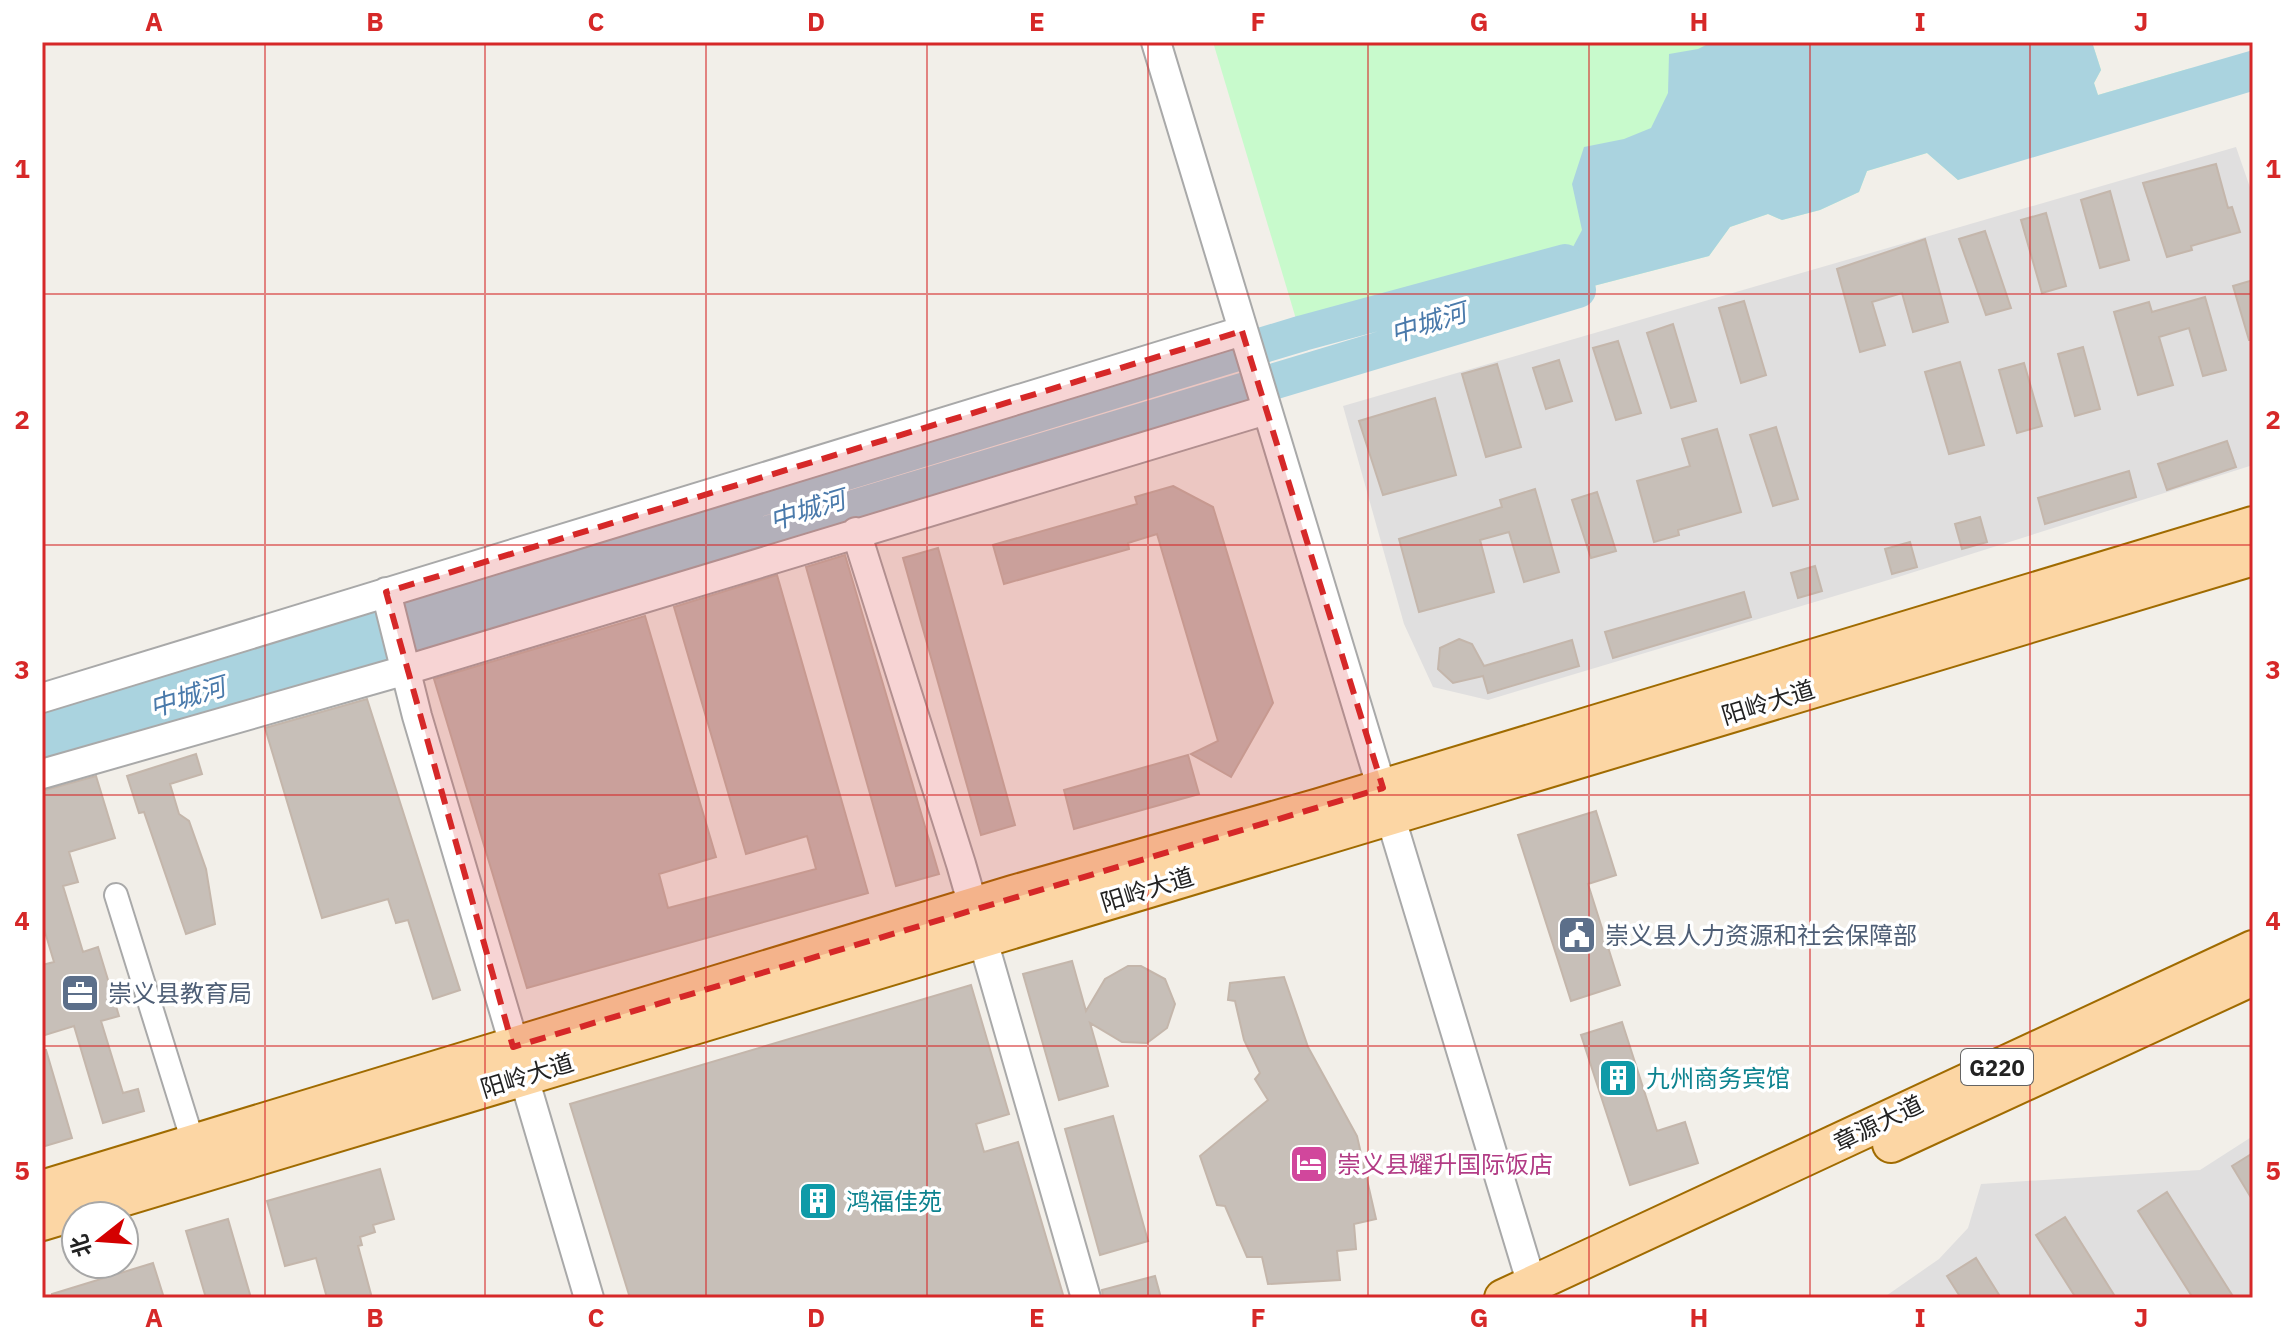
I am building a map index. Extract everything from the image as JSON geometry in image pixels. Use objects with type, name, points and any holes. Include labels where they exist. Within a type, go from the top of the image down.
[{"type":"main road","name":"阳岭大道","points":[[1387,802],[2253,525]]},
{"type":"main road","name":"阳岭大道","points":[[42,1222],[517,1062],[1387,802],[2253,557]]},
{"type":"main road","name":"章源大道","points":[[1531,1294],[2253,949]]},
{"type":"main road","name":"章源大道","points":[[1531,1294],[2253,977]]},
{"type":"main road","name":"阳岭大道","points":[[42,1189],[193,1142],[517,1062]]},
{"type":"street","points":[[1156,42],[1387,802],[1531,1294]]},
{"type":"street","points":[[42,698],[388,600],[1244,339]]},
{"type":"street","points":[[42,774],[404,659],[856,532],[1263,402]]},
{"type":"street","points":[[856,532],[978,924],[1086,1298]]},
{"type":"street","points":[[388,600],[517,1062],[589,1298]]},
{"type":"street","points":[[116,895],[193,1142]]},
{"type":"highlighted area","points":[[1242,331],[1383,788],[513,1047],[386,592]]},
{"type":"shaded area","points":[[2236,147],[2253,196],[2253,465],[1895,578],[1488,700],[1433,687],[1404,624],[1343,406]]},
{"type":"shaded area","points":[[2253,1136],[2253,1298],[1883,1298],[1939,1259],[1968,1228],[1981,1184],[2200,1170]]},
{"type":"green space","points":[[1213,42],[2092,42],[2101,70],[2094,83],[2098,95],[2191,68],[1958,180],[1927,153],[1867,171],[1859,192],[1820,210],[1782,220],[1768,214],[1730,227],[1709,256],[1578,290],[1565,262],[1299,329]]},
{"type":"water","points":[[1712,42],[2092,42],[2101,70],[2094,83],[2098,95],[2253,50],[2253,91],[1958,180],[1927,153],[1867,171],[1859,192],[1820,210],[1782,220],[1768,214],[1730,227],[1709,256],[1578,290],[1565,262],[1582,230],[1572,184],[1584,147],[1624,139],[1651,128],[1668,93],[1669,54],[1698,49]]},
{"type":"building","points":[[2216,164],[2228,208],[2232,207],[2240,232],[2191,246],[2192,250],[2167,257],[2143,183]]},
{"type":"building","points":[[2110,191],[2129,260],[2100,268],[2081,200]]},
{"type":"building","points":[[2046,213],[2066,286],[2042,293],[2021,220]]},
{"type":"building","points":[[1985,231],[2011,308],[1986,315],[1959,239]]},
{"type":"building","points":[[1925,239],[1948,322],[1913,332],[1902,293],[1872,302],[1885,345],[1860,352],[1837,269]]},
{"type":"building","points":[[2253,280],[2253,340],[2249,340],[2233,286]]},
{"type":"building","points":[[2205,297],[2226,370],[2203,376],[2189,328],[2159,337],[2173,385],[2138,395],[2114,312],[2149,302],[2152,312]]},
{"type":"building","points":[[1744,301],[1766,375],[1741,383],[1719,308]]},
{"type":"building","points":[[1673,324],[1696,401],[1671,408],[1647,333]]},
{"type":"building","points":[[1618,341],[1641,413],[1616,420],[1593,348]]},
{"type":"building","points":[[2083,347],[2100,409],[2075,416],[2058,354]]},
{"type":"building","points":[[1559,360],[1572,401],[1546,409],[1533,368]]},
{"type":"building","points":[[1960,362],[1984,445],[1949,454],[1925,372]]},
{"type":"building","points":[[2024,363],[2042,426],[2017,433],[1999,370]]},
{"type":"building","points":[[1497,364],[1521,447],[1486,457],[1462,374]]},
{"type":"building","points":[[1435,398],[1456,475],[1383,495],[1359,421]]},
{"type":"building","points":[[1776,427],[1798,499],[1773,506],[1750,435]]},
{"type":"building","points":[[1717,429],[1741,512],[1678,530],[1679,535],[1654,542],[1637,481],[1690,466],[1682,439]]},
{"type":"building","points":[[2227,441],[2236,467],[2167,490],[2158,464]]},
{"type":"building","points":[[2129,471],[2136,497],[2045,524],[2038,498]]},
{"type":"building","points":[[1173,486],[1213,507],[1273,703],[1231,777],[1191,754],[1218,741],[1157,534],[1128,543],[1129,549],[1004,584],[993,545],[1137,504],[1135,497]]},
{"type":"building","points":[[1535,489],[1559,572],[1524,582],[1509,532],[1480,540],[1494,592],[1419,612],[1399,539],[1502,507],[1500,500]]},
{"type":"building","points":[[1597,492],[1616,551],[1591,558],[1572,500]]},
{"type":"building","points":[[1980,517],[1987,542],[1962,549],[1955,524]]},
{"type":"building","points":[[1910,542],[1917,567],[1892,574],[1885,549]]},
{"type":"building","points":[[938,548],[1015,825],[981,835],[903,558]]},
{"type":"building","points":[[845,555],[939,874],[896,886],[806,567]]},
{"type":"building","points":[[1815,566],[1822,591],[1798,598],[1791,573]]},
{"type":"building","points":[[777,575],[868,893],[527,988],[434,679],[645,616],[716,857],[659,874],[668,908],[816,869],[807,836],[746,854],[674,607]]},
{"type":"building","points":[[1744,592],[1751,617],[1613,658],[1605,632]]},
{"type":"building","points":[[1459,639],[1472,644],[1484,666],[1572,640],[1579,666],[1488,693],[1483,676],[1453,683],[1438,669],[1440,648]]},
{"type":"building","points":[[367,699],[460,990],[433,999],[408,920],[396,923],[388,899],[322,918],[265,728]]},
{"type":"building","points":[[196,754],[202,774],[170,784],[179,814],[189,821],[206,869],[215,924],[186,934],[144,812],[139,813],[127,776]]},
{"type":"building","points":[[1188,755],[1199,794],[1074,829],[1064,790]]},
{"type":"building","name":"崇义县教育局","points":[[96,776],[115,838],[69,852],[78,882],[63,886],[83,952],[98,947],[119,1016],[101,1021],[123,1093],[138,1089],[144,1111],[103,1123],[74,1026],[42,1036],[42,965],[54,962],[42,922],[42,791]]},
{"type":"building","name":"崇义县人力资源和社会保障部","points":[[1596,811],[1616,875],[1588,884],[1620,985],[1571,1001],[1518,835]]},
{"type":"building","points":[[1072,961],[1086,1011],[1105,979],[1128,966],[1141,966],[1165,979],[1175,1004],[1167,1028],[1147,1043],[1122,1042],[1090,1023],[1108,1086],[1059,1100],[1023,974]]},
{"type":"building","points":[[1284,977],[1308,1047],[1357,1136],[1376,1219],[1354,1224],[1356,1249],[1337,1251],[1340,1280],[1268,1284],[1262,1257],[1247,1257],[1225,1206],[1217,1205],[1200,1156],[1268,1100],[1255,1079],[1260,1073],[1244,1040],[1235,1001],[1228,1000],[1230,983]]},
{"type":"building","name":"鸿福佳苑","points":[[971,985],[1009,1114],[976,1124],[984,1152],[1018,1142],[1064,1298],[630,1298],[570,1104]]},
{"type":"building","name":"九州商务宾馆","points":[[1622,1022],[1657,1131],[1685,1122],[1698,1163],[1630,1185],[1581,1035]]},
{"type":"building","points":[[42,1050],[46,1050],[72,1138],[42,1147]]},
{"type":"building","points":[[1113,1116],[1148,1241],[1100,1255],[1065,1129]]},
{"type":"building","points":[[2253,1153],[2253,1201],[2232,1166]]},
{"type":"building","points":[[380,1169],[394,1219],[373,1225],[375,1232],[360,1237],[362,1245],[358,1246],[372,1298],[327,1298],[316,1258],[285,1266],[267,1201]]},
{"type":"building","points":[[2167,1192],[2234,1298],[2193,1298],[2138,1211]]},
{"type":"building","points":[[2065,1217],[2116,1298],[2076,1298],[2036,1235]]},
{"type":"building","points":[[228,1219],[251,1298],[206,1298],[186,1231]]},
{"type":"building","points":[[1976,1258],[2001,1298],[1961,1298],[1947,1276]]},
{"type":"building","points":[[153,1263],[164,1298],[52,1298],[52,1294],[98,1280],[140,1280],[140,1267]]},
{"type":"building","points":[[1155,1276],[1161,1298],[1103,1298],[1102,1290]]},
{"type":"waterway","name":"中城河","points":[[42,717],[1303,333],[1565,262],[1578,290],[42,752]]},
{"type":"place","name":"崇义县人力资源和社会保障部","points":[[1577,935]]},
{"type":"place","name":"崇义县教育局","points":[[80,993]]},
{"type":"place","name":"九州商务宾馆","points":[[1618,1078]]},
{"type":"place","name":"崇义县耀升国际饭店","points":[[1309,1164]]},
{"type":"place","name":"鸿福佳苑","points":[[818,1201]]}]
